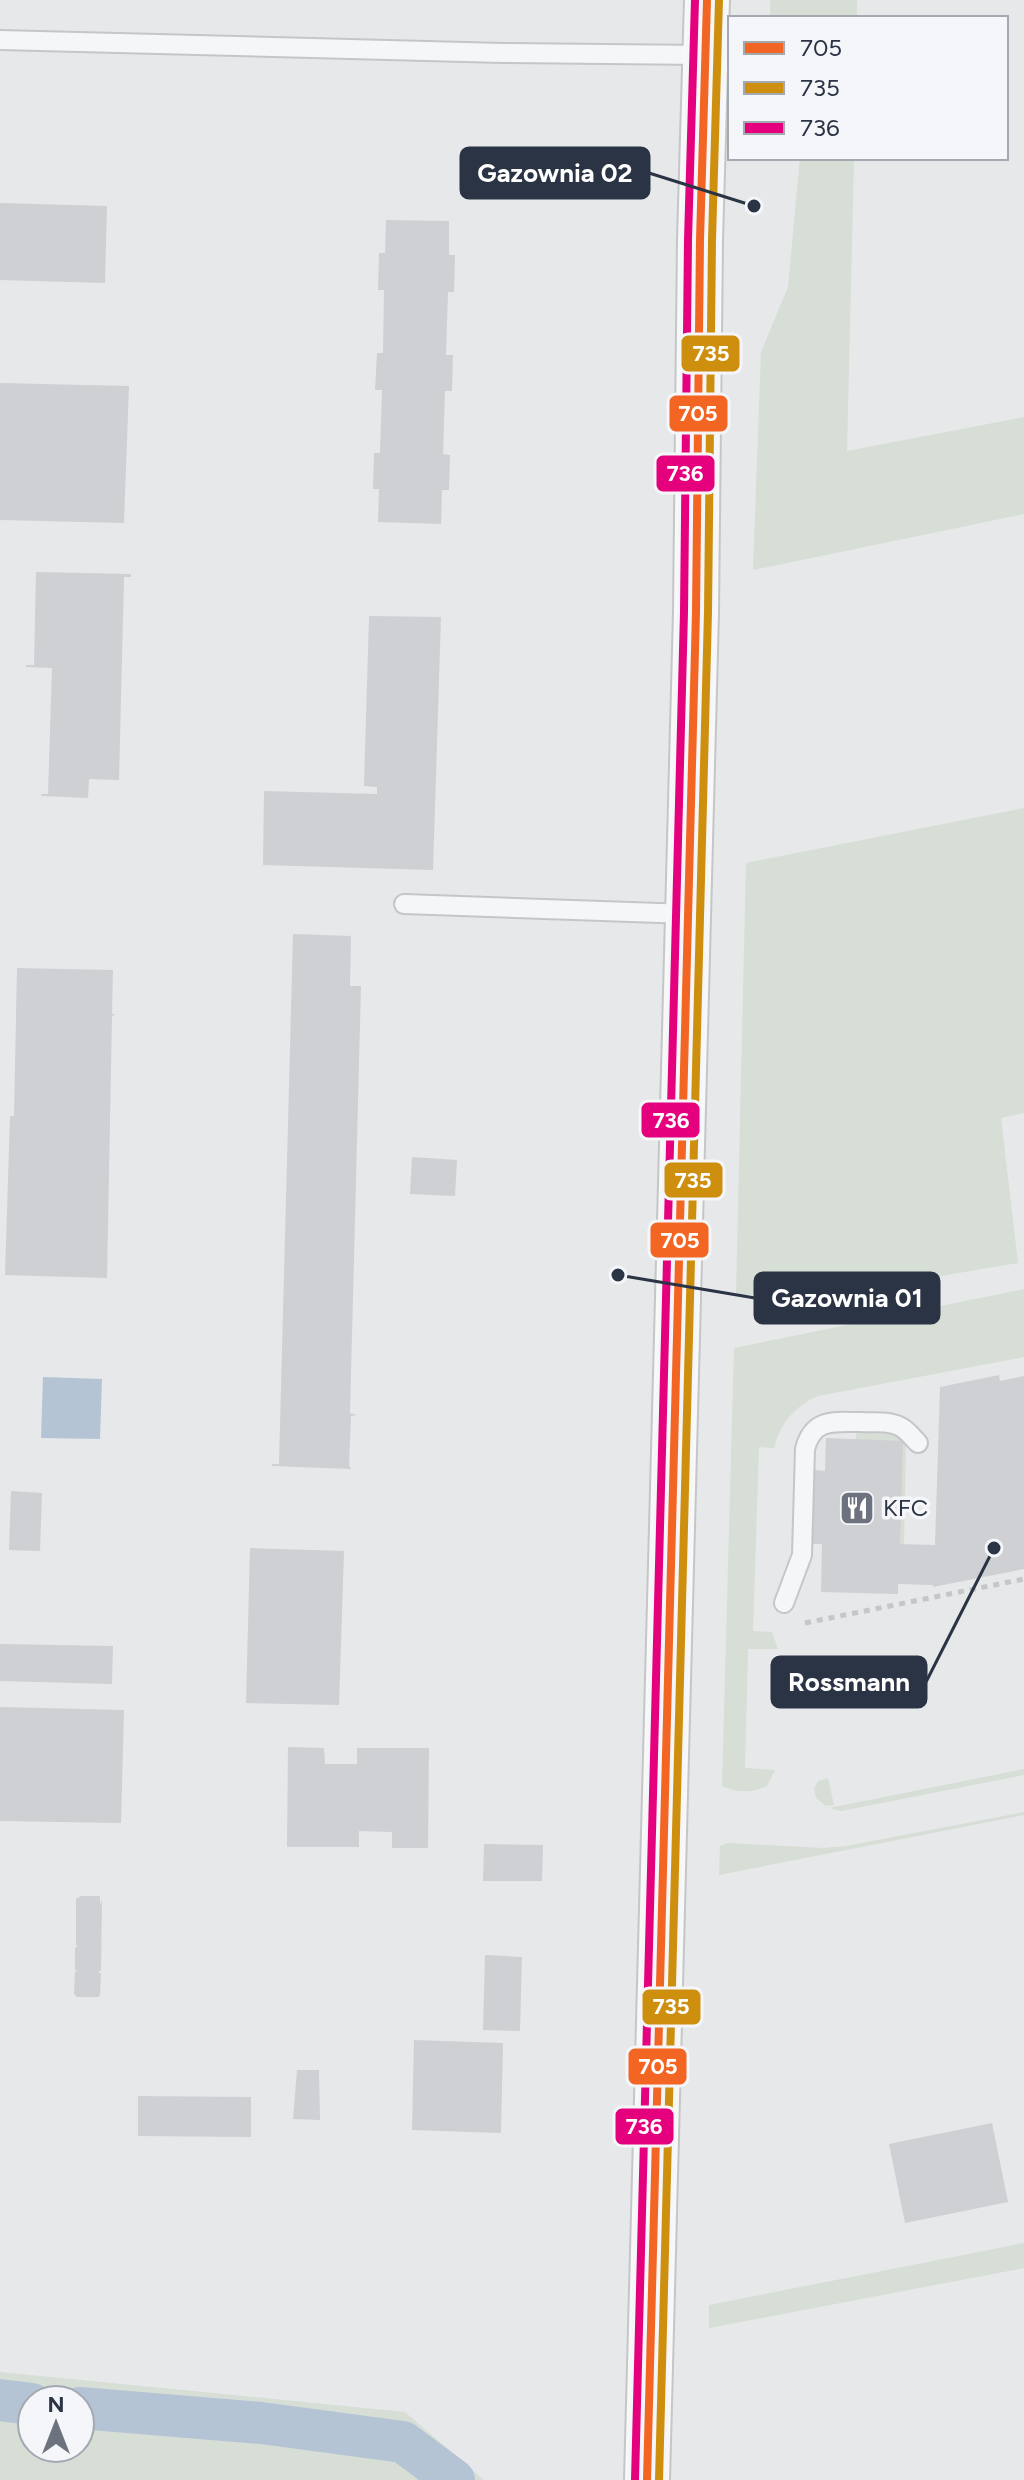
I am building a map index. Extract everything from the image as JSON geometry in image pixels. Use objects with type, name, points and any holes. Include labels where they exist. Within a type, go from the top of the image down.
[{"type":"main road","points":[[647,2480],[688,914],[707,0]]},
{"type":"lane","points":[[0,40],[705,55]]},
{"type":"lane","points":[[404,904],[688,914]]},
{"type":"lane","points":[[784,1603],[802,1555],[805,1449],[809,1435],[821,1424],[835,1422],[893,1424],[905,1429],[918,1443]]},
{"type":"path","points":[[797,1625],[1024,1579]]},
{"type":"shaded area","points":[[770,0],[857,0],[857,16],[770,16]]},
{"type":"shaded area","points":[[800,160],[854,160],[847,451],[1024,417],[1024,514],[753,570],[761,352],[788,287]]},
{"type":"shaded area","points":[[1024,808],[1024,1113],[1001,1118],[1018,1263],[839,1293],[736,1295],[746,863]]},
{"type":"shaded area","points":[[1024,1289],[1024,1357],[818,1396],[790,1416],[774,1448],[759,1447],[753,1631],[772,1632],[778,1649],[748,1649],[745,1768],[775,1770],[767,1786],[761,1788],[744,1791],[722,1786],[734,1348]]},
{"type":"shaded area","points":[[856,1428],[882,1430],[906,1442],[904,1544],[900,1544],[856,1439]]},
{"type":"shaded area","points":[[1024,1769],[1024,1775],[841,1811],[829,1808]]},
{"type":"shaded area","points":[[828,1778],[834,1805],[826,1806],[816,1798],[814,1789],[818,1781]]},
{"type":"shaded area","points":[[1024,1812],[1024,1815],[719,1875],[720,1846],[728,1843],[823,1848],[846,1846]]},
{"type":"shaded area","points":[[1024,2243],[1024,2268],[709,2328],[709,2305]]},
{"type":"shaded area","points":[[0,2372],[405,2412],[484,2480],[0,2480]]},
{"type":"water","points":[[43,1377],[102,1379],[100,1439],[41,1438]]},
{"type":"building","points":[[0,203],[107,206],[105,283],[0,280]]},
{"type":"building","points":[[386,220],[449,221],[449,255],[455,255],[454,292],[448,292],[446,355],[453,355],[452,391],[445,391],[443,454],[450,455],[449,490],[442,490],[441,524],[378,522],[379,489],[373,489],[374,453],[380,453],[382,390],[375,390],[377,353],[383,353],[384,290],[378,290],[379,253],[385,253]]},
{"type":"building","points":[[0,383],[129,386],[124,523],[0,520]]},
{"type":"building","points":[[36,572],[131,574],[131,577],[124,577],[119,780],[89,779],[88,798],[41,796],[48,794],[52,668],[26,667],[34,665]]},
{"type":"building","points":[[369,616],[441,617],[433,870],[263,865],[264,791],[377,794],[377,787],[364,786]]},
{"type":"building","points":[[293,934],[351,936],[350,986],[361,986],[350,1413],[357,1415],[351,1416],[351,1469],[272,1466],[279,1464]]},
{"type":"building","points":[[17,968],[113,970],[112,1014],[115,1014],[112,1017],[107,1278],[5,1275],[10,1116],[14,1116]]},
{"type":"building","points":[[412,1157],[457,1160],[455,1196],[410,1194]]},
{"type":"building","points":[[999,1375],[1000,1381],[1024,1376],[1024,1569],[933,1587],[898,1584],[898,1594],[821,1592],[822,1544],[811,1544],[814,1470],[825,1471],[826,1438],[903,1441],[900,1544],[935,1545],[940,1387]]},
{"type":"building","points":[[11,1491],[42,1493],[40,1551],[9,1550]]},
{"type":"building","points":[[250,1548],[344,1551],[339,1705],[246,1703]]},
{"type":"building","points":[[0,1644],[113,1646],[112,1684],[0,1681]]},
{"type":"building","points":[[0,1707],[124,1710],[121,1823],[0,1821]]},
{"type":"building","points":[[288,1747],[324,1748],[325,1764],[357,1764],[357,1748],[429,1748],[428,1848],[392,1848],[392,1832],[359,1831],[359,1847],[287,1847]]},
{"type":"building","points":[[484,1844],[543,1845],[542,1881],[483,1881]]},
{"type":"building","points":[[100,1896],[100,1905],[102,1900],[98,1997],[77,1997],[74,1994],[77,1972],[75,1948],[78,1945],[76,1899]]},
{"type":"building","points":[[485,1955],[522,1957],[520,2031],[483,2030]]},
{"type":"building","points":[[414,2040],[503,2043],[501,2133],[412,2130]]},
{"type":"building","points":[[297,2070],[319,2070],[320,2120],[293,2119]]},
{"type":"building","points":[[138,2096],[251,2097],[251,2137],[138,2136]]},
{"type":"building","points":[[992,2123],[1008,2202],[905,2223],[889,2144]]},
{"type":"waterway","points":[[0,2400],[16,2402]]},
{"type":"waterway","points":[[96,2409],[261,2423],[403,2442],[454,2480]]},
{"type":"transit line","name":"736","points":[[635,2480],[684,612],[688,240],[695,0]]},
{"type":"transit line","name":"705","points":[[647,2480],[696,612],[700,240],[707,0]]},
{"type":"transit line","name":"735","points":[[659,2480],[708,612],[712,240],[719,0]]},
{"type":"place","name":"Gazownia 02","points":[[754,206]]},
{"type":"place","name":"Gazownia 01","points":[[618,1275]]},
{"type":"place","name":"KFC","points":[[857,1508]]},
{"type":"place","name":"Rossmann","points":[[994,1548]]}]
